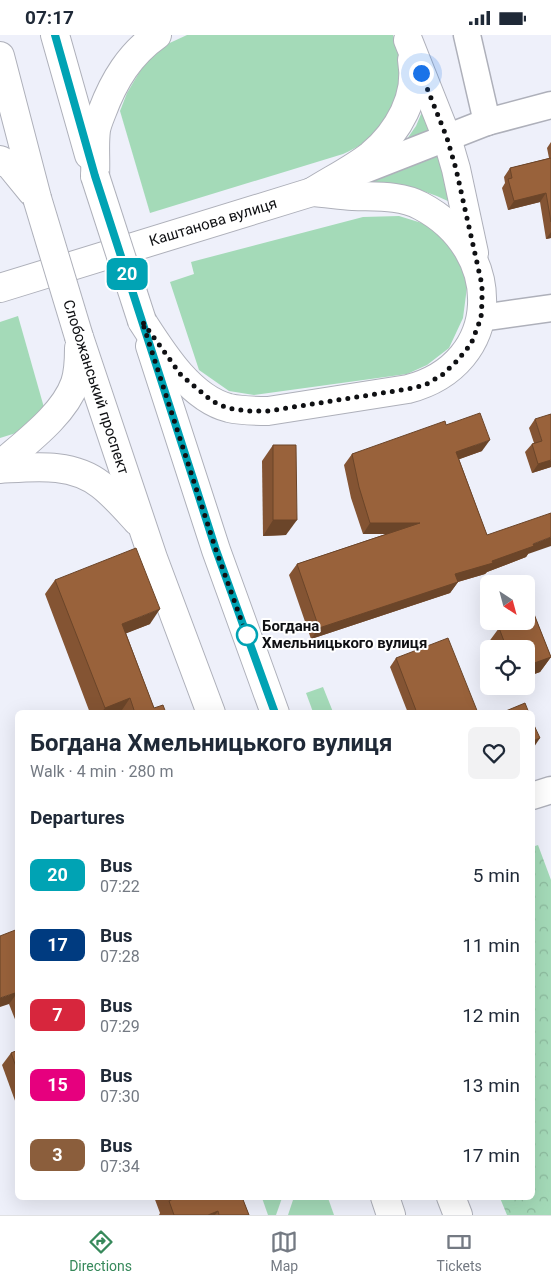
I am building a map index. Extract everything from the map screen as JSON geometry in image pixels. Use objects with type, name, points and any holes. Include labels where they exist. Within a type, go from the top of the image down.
[{"type":"main road","points":[[55,35],[95,176],[216,550],[274,710]]},
{"type":"main road","points":[[95,176],[96,129],[117,77],[131,58],[157,35]]},
{"type":"main road","points":[[142,321],[181,375],[196,389],[212,401],[227,408],[247,411],[277,409],[425,385],[442,375],[457,361],[471,344],[481,318],[482,285],[447,138],[406,38]]},
{"type":"main road","points":[[312,192],[370,156],[385,142],[397,125],[409,104],[413,83],[412,63],[406,38]]},
{"type":"main road","name":"Слобожанський проспект","points":[[0,56],[38,198],[79,337],[141,525],[210,710]]},
{"type":"main road","points":[[0,160],[10,165],[38,198]]},
{"type":"main road","points":[[312,192],[352,196],[394,197],[419,204],[436,214],[449,225],[462,239],[476,263]]},
{"type":"main road","name":"Каштанова вулиця","points":[[0,288],[312,192]]},
{"type":"main road","points":[[0,465],[46,426],[68,397],[75,383],[79,366],[79,337]]},
{"type":"main road","points":[[0,469],[46,466],[85,475],[101,485],[141,525]]},
{"type":"main road","points":[[386,1200],[391,1215]]},
{"type":"main road","points":[[452,1200],[458,1215]]},
{"type":"street","points":[[467,35],[487,122]]},
{"type":"street","points":[[312,192],[487,122],[551,105]]},
{"type":"street","points":[[481,318],[551,308]]},
{"type":"street","points":[[535,795],[551,790]]},
{"type":"green space","points":[[187,35],[393,35],[397,47],[400,72],[397,97],[387,120],[379,130],[362,144],[343,154],[150,213],[120,111],[127,93],[143,66],[161,47]]},
{"type":"green space","points":[[424,107],[434,135],[402,146],[416,126]]},
{"type":"green space","points":[[440,155],[452,203],[413,188],[371,184],[371,182]]},
{"type":"green space","points":[[399,216],[425,224],[451,245],[461,266],[467,287],[463,318],[449,348],[427,365],[407,374],[254,395],[229,391],[199,370],[170,282],[194,274],[191,262],[363,217]]},
{"type":"green space","points":[[18,316],[45,411],[16,433],[0,438],[0,322]]},
{"type":"green space","points":[[323,687],[332,710],[312,710],[306,693]]},
{"type":"green space","points":[[538,845],[551,880],[551,1215],[507,1215],[501,1200],[535,1200],[535,846]]},
{"type":"green space","points":[[263,1200],[281,1200],[276,1215],[268,1215]]},
{"type":"green space","points":[[293,1200],[329,1200],[334,1215],[288,1215]]},
{"type":"building","points":[[551,158],[551,222],[546,193],[514,201],[508,179],[512,178],[510,168]]},
{"type":"building","points":[[480,413],[490,440],[456,452],[487,535],[551,513],[551,537],[533,544],[534,546],[492,561],[493,563],[455,574],[458,582],[319,628],[297,564],[420,523],[370,523],[359,487],[352,454],[445,421],[446,425]]},
{"type":"building","points":[[551,414],[551,460],[538,464],[532,444],[542,441],[535,419]]},
{"type":"building","points":[[273,445],[296,445],[297,520],[273,520]]},
{"type":"building","points":[[136,548],[160,609],[122,624],[154,708],[163,705],[165,710],[134,710],[130,698],[105,708],[55,580]]},
{"type":"building","points":[[535,617],[551,657],[535,663],[535,640],[504,640],[500,630],[535,630]]},
{"type":"building","points":[[448,638],[477,710],[416,710],[396,658]]},
{"type":"building","points":[[525,703],[528,710],[508,710]]},
{"type":"building","points":[[535,727],[540,738],[535,740]]},
{"type":"building","points":[[15,930],[15,993],[0,998],[0,936]]},
{"type":"building","points":[[15,1051],[15,1064],[11,1053]]},
{"type":"building","points":[[243,1200],[249,1215],[219,1215],[218,1211],[208,1215],[174,1215],[169,1201]]},
{"type":"bus line","name":"20","points":[[55,35],[95,176],[216,550],[274,710]]},
{"type":"place","name":"Богдана Хмельницького вулиця","points":[[247,635]]},
{"type":"route","points":[[247,635],[248,639],[216,550],[142,321],[181,375],[212,401],[227,408],[247,411],[268,411],[408,389],[425,385],[442,375],[471,344],[481,318],[482,285],[456,169],[447,138],[421,73]]}]
